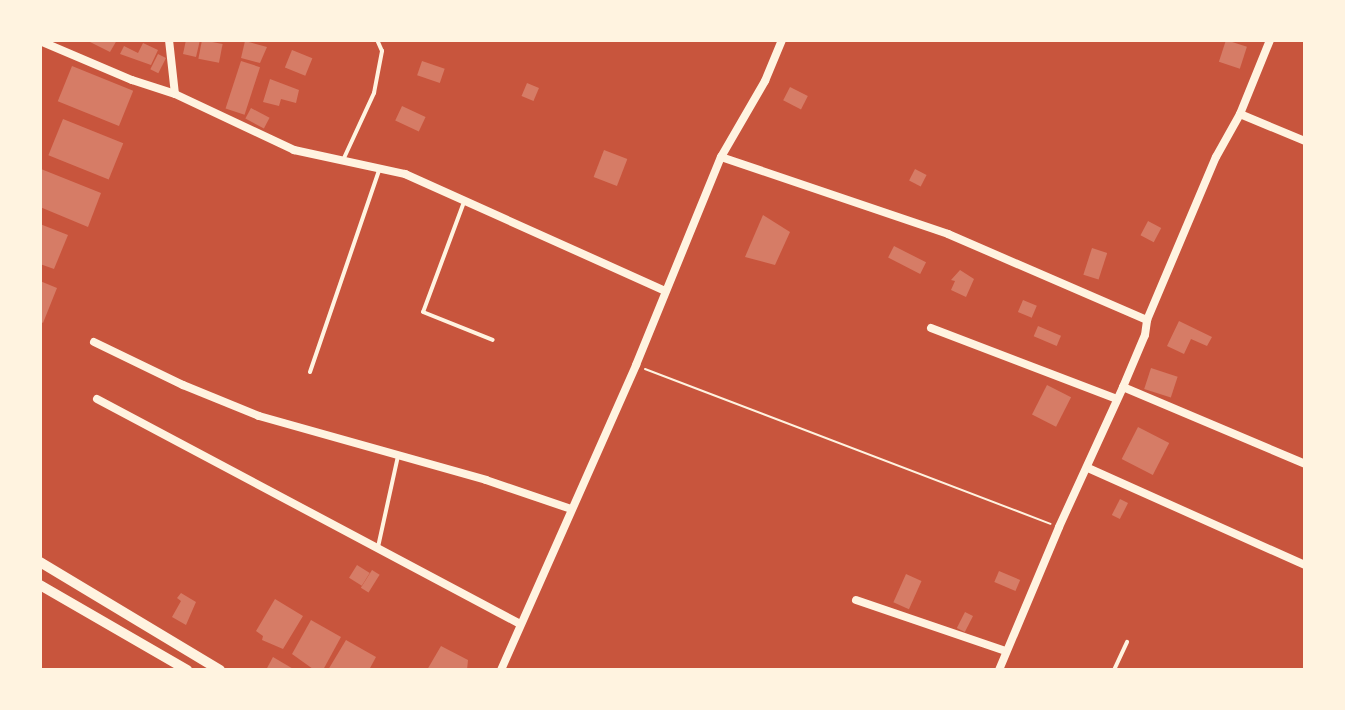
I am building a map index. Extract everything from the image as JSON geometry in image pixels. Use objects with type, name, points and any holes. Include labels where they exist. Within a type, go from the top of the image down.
[{"type":"street","points":[[169,40],[175,94]]},
{"type":"street","points":[[501,670],[636,365],[721,157],[765,81],[782,40]]},
{"type":"street","points":[[999,670],[1145,335],[1147,320],[1216,157],[1240,114],[1270,40]]},
{"type":"street","points":[[40,41],[132,80],[175,94],[294,150],[380,167],[465,200],[665,291]]},
{"type":"street","points":[[1240,114],[1305,141]]},
{"type":"street","points":[[721,157],[948,234],[1147,320]]},
{"type":"street","points":[[931,328],[1117,399]]},
{"type":"street","points":[[94,342],[183,385],[259,416],[486,480],[571,509]]},
{"type":"street","points":[[1123,387],[1305,464]]},
{"type":"street","points":[[97,399],[520,624]]},
{"type":"street","points":[[1088,468],[1305,565]]},
{"type":"street","points":[[40,562],[220,670]]},
{"type":"street","points":[[40,585],[182,669]]},
{"type":"street","points":[[856,600],[1006,651]]},
{"type":"lane","points":[[344,158],[374,93],[382,51],[377,40]]},
{"type":"lane","points":[[310,372],[380,167]]},
{"type":"lane","points":[[465,200],[423,312],[493,340]]},
{"type":"lane","points":[[378,549],[398,456]]},
{"type":"lane","points":[[1114,670],[1127,642]]},
{"type":"path","points":[[636,365],[1059,527]]},
{"type":"building","points":[[86,40],[117,40],[110,52]]},
{"type":"building","points":[[186,40],[200,40],[196,57],[183,54]]},
{"type":"building","points":[[202,40],[223,44],[219,63],[198,59]]},
{"type":"building","points":[[1226,40],[1247,47],[1240,69],[1219,62]]},
{"type":"building","points":[[245,41],[267,47],[260,63],[241,58]]},
{"type":"building","points":[[143,43],[158,50],[151,65],[120,54],[124,46],[138,53]]},
{"type":"building","points":[[292,50],[312,58],[305,76],[285,68]]},
{"type":"building","points":[[158,54],[166,58],[158,73],[150,69]]},
{"type":"building","points":[[241,61],[260,67],[245,115],[226,109]]},
{"type":"building","points":[[422,61],[445,69],[440,83],[417,75]]},
{"type":"building","points":[[72,66],[133,91],[119,126],[58,101]]},
{"type":"building","points":[[270,79],[299,90],[296,103],[281,99],[279,106],[263,102]]},
{"type":"building","points":[[527,83],[539,88],[533,101],[522,96]]},
{"type":"building","points":[[790,87],[808,96],[801,109],[783,100]]},
{"type":"building","points":[[402,106],[426,117],[419,131],[395,121]]},
{"type":"building","points":[[251,108],[270,118],[264,128],[245,119]]},
{"type":"building","points":[[63,119],[123,143],[109,180],[48,155]]},
{"type":"building","points":[[604,150],[627,159],[617,186],[594,177]]},
{"type":"building","points":[[41,169],[101,193],[88,227],[40,207]]},
{"type":"building","points":[[915,169],[927,175],[921,186],[909,181]]},
{"type":"building","points":[[763,215],[790,232],[775,265],[745,257]]},
{"type":"building","points":[[1148,221],[1161,228],[1154,242],[1140,235]]},
{"type":"building","points":[[40,224],[68,235],[54,269],[40,264]]},
{"type":"building","points":[[894,246],[926,262],[920,274],[888,258]]},
{"type":"building","points":[[1092,248],[1107,253],[1099,280],[1083,275]]},
{"type":"building","points":[[960,270],[974,279],[966,297],[951,290],[955,281],[951,280]]},
{"type":"building","points":[[40,281],[57,288],[43,323],[40,321]]},
{"type":"building","points":[[1023,300],[1037,306],[1032,318],[1018,312]]},
{"type":"building","points":[[1179,321],[1212,337],[1207,346],[1191,339],[1184,354],[1167,346]]},
{"type":"building","points":[[1038,326],[1061,336],[1057,346],[1034,336]]},
{"type":"building","points":[[1151,368],[1178,377],[1171,398],[1144,389]]},
{"type":"building","points":[[1047,385],[1071,397],[1056,427],[1032,414]]},
{"type":"building","points":[[1138,427],[1169,443],[1153,475],[1122,459]]},
{"type":"building","points":[[1120,499],[1128,503],[1120,519],[1112,515]]},
{"type":"building","points":[[357,565],[370,573],[362,586],[349,578]]},
{"type":"building","points":[[372,570],[380,575],[369,593],[361,588]]},
{"type":"building","points":[[999,571],[1020,580],[1015,591],[994,582]]},
{"type":"building","points":[[906,574],[922,581],[909,609],[893,602]]},
{"type":"building","points":[[181,593],[196,602],[186,625],[172,617],[181,601],[177,598]]},
{"type":"building","points":[[275,599],[303,616],[283,649],[262,640],[263,636],[256,631]]},
{"type":"building","points":[[965,612],[973,616],[965,632],[957,628]]},
{"type":"building","points":[[311,620],[341,637],[323,670],[313,669],[292,654]]},
{"type":"building","points":[[346,640],[376,657],[369,670],[328,670]]},
{"type":"building","points":[[441,646],[468,660],[467,670],[427,670]]},
{"type":"building","points":[[273,657],[295,670],[266,670]]}]
